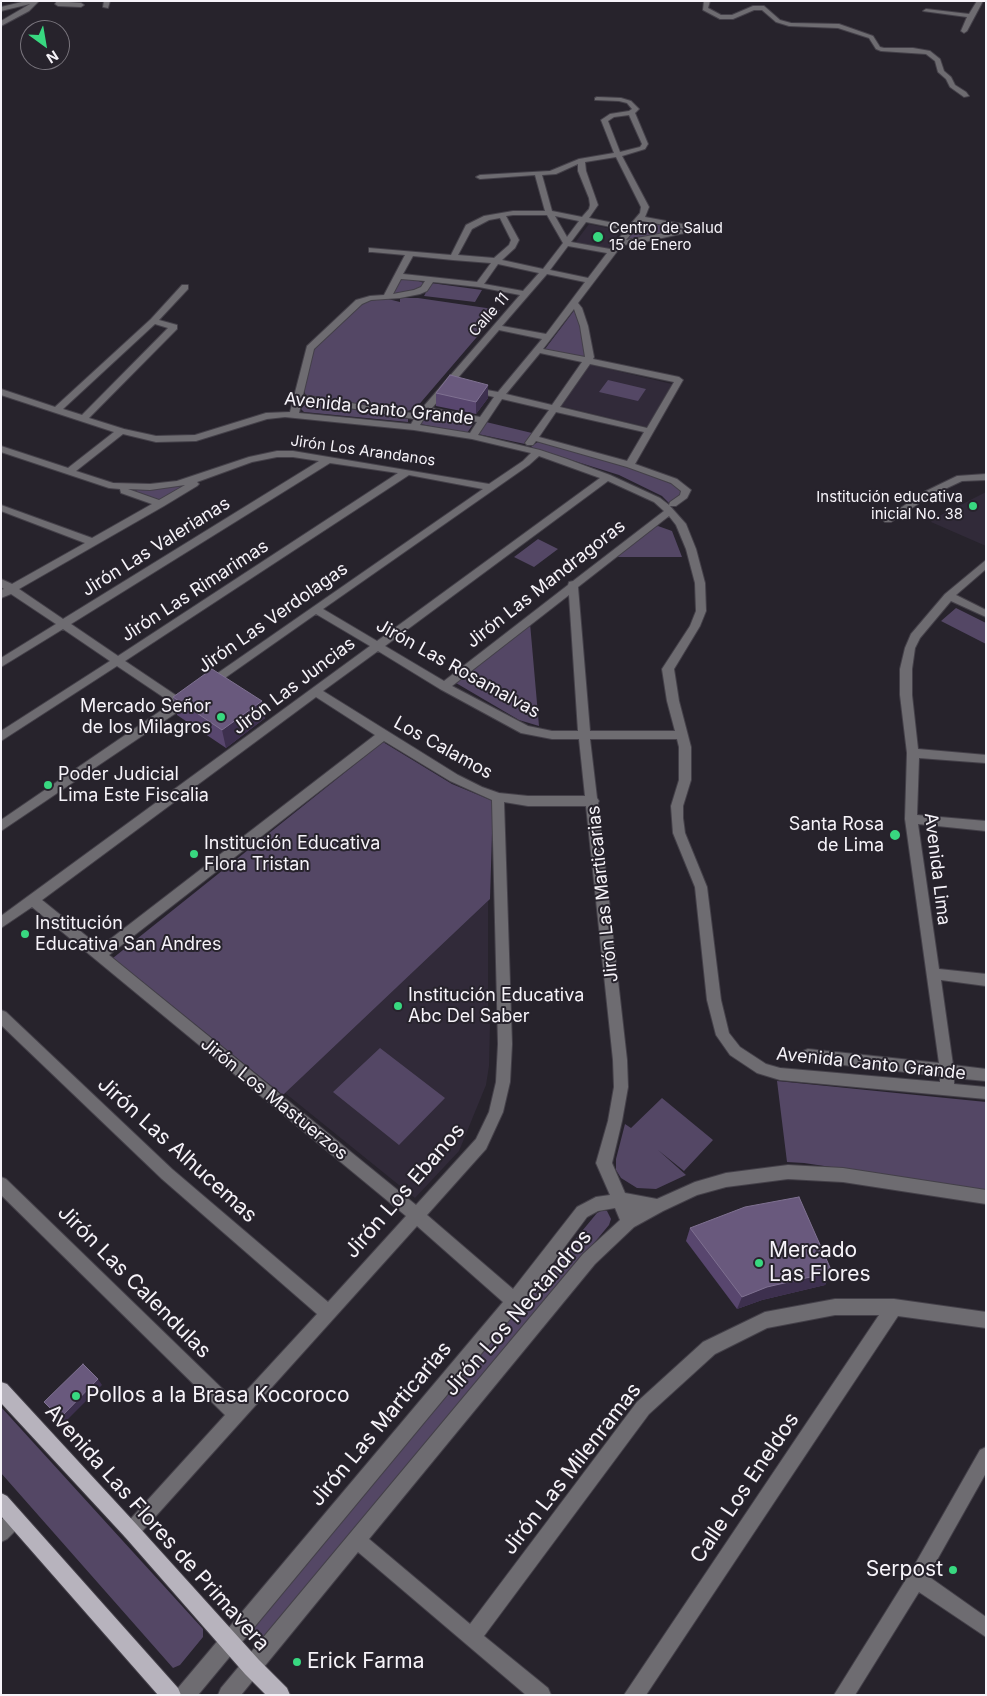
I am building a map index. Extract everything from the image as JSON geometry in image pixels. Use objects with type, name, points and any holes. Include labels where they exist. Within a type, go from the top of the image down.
[{"type":"main road","name":"Avenida Las Flores de Primavera","points":[[1,1390],[131,1531],[252,1667],[280,1695]]},
{"type":"main road","points":[[1,1502],[171,1695]]},
{"type":"street","points":[[60,1],[58,4],[82,5]]},
{"type":"street","points":[[707,1],[705,9],[720,17],[733,17],[752,9],[764,8],[778,21],[791,25],[840,26],[871,37],[878,48],[884,50],[928,52],[938,60],[941,72],[949,78],[952,86],[966,96]]},
{"type":"street","points":[[964,31],[980,1]]},
{"type":"street","points":[[1,2],[36,2]]},
{"type":"street","points":[[1,9],[12,2]]},
{"type":"street","points":[[1,24],[27,10],[36,2]]},
{"type":"street","points":[[926,10],[942,10],[972,16]]},
{"type":"street","points":[[472,436],[500,395],[538,350],[590,280],[644,213],[645,207],[618,155],[604,120],[612,115],[630,113],[636,109],[630,102],[618,99],[597,100]]},
{"type":"street","points":[[553,172],[580,160],[630,153],[645,146],[630,113]]},
{"type":"street","points":[[480,177],[582,170],[580,160]]},
{"type":"street","name":"Calle 11","points":[[414,427],[425,409],[457,385],[497,327],[567,244],[594,205],[582,170]]},
{"type":"street","points":[[538,173],[549,213],[567,244],[612,252]]},
{"type":"street","points":[[453,258],[460,240],[469,227],[480,220],[512,213],[549,213],[630,230]]},
{"type":"street","points":[[479,285],[496,261],[512,246],[515,240],[502,215]]},
{"type":"street","points":[[620,243],[694,230],[640,218]]},
{"type":"street","points":[[372,250],[496,261],[590,280]]},
{"type":"street","points":[[387,297],[410,254]]},
{"type":"street","points":[[398,276],[479,285],[526,294]]},
{"type":"street","points":[[294,414],[300,397],[310,348],[318,338],[359,302],[370,298],[417,292],[428,286],[430,280]]},
{"type":"street","points":[[57,410],[154,321],[185,287]]},
{"type":"street","points":[[573,303],[578,308],[584,326],[590,357],[587,361]]},
{"type":"street","points":[[83,419],[174,327],[154,321]]},
{"type":"street","points":[[497,327],[547,337]]},
{"type":"street","points":[[538,350],[679,380],[630,465]]},
{"type":"street","name":"Jirón Las Verdolagas","points":[[1,826],[181,704],[526,463],[534,438],[587,361]]},
{"type":"street","points":[[457,385],[650,431]]},
{"type":"street","name":"Avenida Canto Grande","points":[[1,392],[121,431],[156,439],[189,439],[210,435],[266,416],[294,414],[414,427],[472,436],[531,451],[607,477],[671,507],[687,537],[700,584],[701,611],[695,626],[668,669],[685,746],[685,780],[677,806],[677,818],[679,833],[701,887],[718,1019],[727,1040],[735,1051],[762,1070],[780,1074],[947,1088],[986,1094]]},
{"type":"street","points":[[300,397],[420,417]]},
{"type":"street","points":[[425,409],[482,420]]},
{"type":"street","points":[[69,472],[121,431]]},
{"type":"street","points":[[534,438],[630,465],[674,481],[686,490],[686,494],[671,507]]},
{"type":"street","name":"Jirón Los Arandanos","points":[[1,449],[112,486],[164,486],[206,476],[237,464],[277,454],[329,459],[490,487]]},
{"type":"street","name":"Jirón Las Valerianas","points":[[1,662],[329,459]]},
{"type":"street","name":"Jirón Las Rimarimas","points":[[1,738],[408,472]]},
{"type":"street","points":[[1,595],[95,543],[206,476]]},
{"type":"street","points":[[888,520],[927,494],[960,478],[986,476]]},
{"type":"street","name":"Jirón Las Juncias","points":[[1,923],[607,477]]},
{"type":"street","points":[[112,486],[161,504]]},
{"type":"street","name":"Jirón Las Mandragoras","points":[[444,686],[671,507]]},
{"type":"street","points":[[1,508],[95,543]]},
{"type":"street","name":"Avenida Lima","points":[[947,1088],[947,1071],[912,819],[912,753],[906,696],[907,658],[914,637],[949,596],[986,563]]},
{"type":"street","points":[[1,582],[181,704]]},
{"type":"street","name":"Jirón Las Marticarias","points":[[574,584],[584,734],[593,801],[621,1087],[615,1121],[604,1162],[629,1222]]},
{"type":"street","points":[[949,596],[986,614]]},
{"type":"street","name":"Jirón Las Rosamalvas","points":[[316,609],[444,686],[525,730],[552,735],[682,734]]},
{"type":"street","name":"Los Calamos","points":[[316,692],[454,778],[498,797],[549,802],[593,801]]},
{"type":"street","points":[[100,955],[383,735]]},
{"type":"street","points":[[912,753],[986,759]]},
{"type":"street","name":"Jirón Los Ebanos","points":[[131,1531],[235,1413],[481,1144],[496,1112],[502,1082],[505,1044],[498,797]]},
{"type":"street","points":[[912,819],[986,826]]},
{"type":"street","name":"Jirón Los Mastuerzos","points":[[33,900],[417,1216],[514,1301]]},
{"type":"street","points":[[933,974],[986,980]]},
{"type":"street","name":"Jirón Las Alhucemas","points":[[1,1016],[167,1174],[327,1312]]},
{"type":"street","points":[[808,1054],[986,1075]]},
{"type":"street","name":"Jirón Los Nectandros","points":[[228,1695],[589,1259],[629,1222],[695,1189],[726,1180],[788,1172],[843,1175],[986,1197]]},
{"type":"street","name":"Jirón Las Calendulas","points":[[1,1184],[235,1413]]},
{"type":"street","name":"Jirón Las Marticarias","points":[[185,1695],[228,1640],[514,1301],[582,1212],[596,1204],[621,1200],[658,1206]]},
{"type":"street","name":"Jirón Las Milenramas","points":[[471,1638],[643,1408],[709,1348],[765,1320],[835,1307],[894,1306],[986,1320]]},
{"type":"street","name":"Calle Los Eneldos","points":[[634,1695],[894,1306]]},
{"type":"street","points":[[844,1695],[916,1580],[986,1456]]},
{"type":"street","points":[[1,1533],[16,1519]]},
{"type":"street","points":[[357,1540],[471,1638],[541,1695]]},
{"type":"street","points":[[916,1580],[986,1628]]},
{"type":"shaded area","points":[[643,221],[690,229],[627,240]]},
{"type":"shaded area","name":"Centro de Salud 15 de Enero","points":[[589,224],[621,231],[607,250],[574,244]]},
{"type":"shaded area","points":[[400,278],[413,279],[424,283],[422,288],[391,294]]},
{"type":"shaded area","points":[[431,283],[482,290],[475,302],[424,296]]},
{"type":"shaded area","points":[[400,298],[418,298],[500,310],[416,408],[402,413],[306,396],[303,388],[312,351],[364,301],[388,299],[400,302]]},
{"type":"shaded area","points":[[576,308],[587,358],[545,349]]},
{"type":"shaded area","points":[[587,365],[672,384],[647,427],[557,405]]},
{"type":"shaded area","points":[[608,380],[646,389],[638,401],[599,392]]},
{"type":"shaded area","points":[[311,402],[408,419],[408,422],[304,412],[301,409],[306,403]]},
{"type":"shaded area","points":[[426,413],[474,423],[467,433],[420,424]]},
{"type":"shaded area","points":[[486,422],[532,433],[525,444],[478,434]]},
{"type":"shaded area","points":[[538,442],[631,468],[677,486],[683,491],[679,497],[669,503],[662,496],[619,475],[531,446]]},
{"type":"shaded area","points":[[181,485],[183,488],[160,501],[134,492],[137,490]]},
{"type":"shaded area","name":"Institución educativa inicial No. 38","points":[[986,492],[986,546],[931,522],[933,519]]},
{"type":"shaded area","points":[[658,526],[672,531],[682,557],[614,557],[654,527]]},
{"type":"shaded area","points":[[538,539],[558,549],[534,567],[514,557]]},
{"type":"shaded area","points":[[956,608],[986,623],[986,644],[941,621]]},
{"type":"shaded area","points":[[530,623],[539,726],[519,720],[456,683]]},
{"type":"shaded area","points":[[383,742],[452,784],[493,801],[490,899],[283,1095],[113,958]]},
{"type":"shaded area","points":[[488,901],[488,1009],[484,1012],[485,1020],[490,1024],[489,1066],[486,1085],[459,1151],[415,1198],[285,1093]]},
{"type":"shaded area","points":[[380,1048],[445,1098],[399,1145],[333,1092]]},
{"type":"shaded area","points":[[777,1081],[986,1102],[986,1190],[787,1162]]},
{"type":"shaded area","points":[[662,1098],[713,1140],[684,1171],[658,1150],[686,1175],[656,1189],[637,1188],[621,1178],[616,1170],[616,1159],[625,1124],[631,1128]]},
{"type":"shaded area","points":[[603,1210],[607,1211],[611,1219],[609,1225],[265,1638],[259,1639],[254,1633],[255,1625],[597,1213]]},
{"type":"shaded area","points":[[1,1407],[203,1629],[203,1637],[180,1665],[173,1668],[1,1473]]},
{"type":"building","points":[[450,375],[488,385],[476,402],[436,393]]},
{"type":"building","points":[[212,669],[262,701],[222,730],[173,697]]},
{"type":"building","name":"Mercado Las Flores","points":[[799,1197],[832,1272],[767,1287],[742,1297],[690,1228],[745,1207]]},
{"type":"building","name":"Pollos a la Brasa Kocoroco","points":[[83,1364],[98,1379],[60,1418],[44,1402]]},
{"type":"place","name":"Centro de Salud 15 de Enero","points":[[598,237]]},
{"type":"place","name":"Institución educativa inicial No. 38","points":[[973,506]]},
{"type":"place","name":"Mercado Señor de los Milagros","points":[[221,717]]},
{"type":"place","name":"Poder Judicial Lima Este Fiscalia","points":[[48,785]]},
{"type":"place","name":"Santa Rosa de Lima","points":[[895,835]]},
{"type":"place","name":"Institución Educativa Flora Tristan","points":[[194,854]]},
{"type":"place","name":"Institución Educativa San Andres","points":[[25,934]]},
{"type":"place","name":"Institución Educativa Abc Del Saber","points":[[398,1006]]},
{"type":"place","name":"Mercado Las Flores","points":[[759,1263]]},
{"type":"place","name":"Pollos a la Brasa Kocoroco","points":[[76,1396]]},
{"type":"place","name":"Serpost","points":[[953,1570]]},
{"type":"place","name":"Erick Farma","points":[[297,1662]]}]
